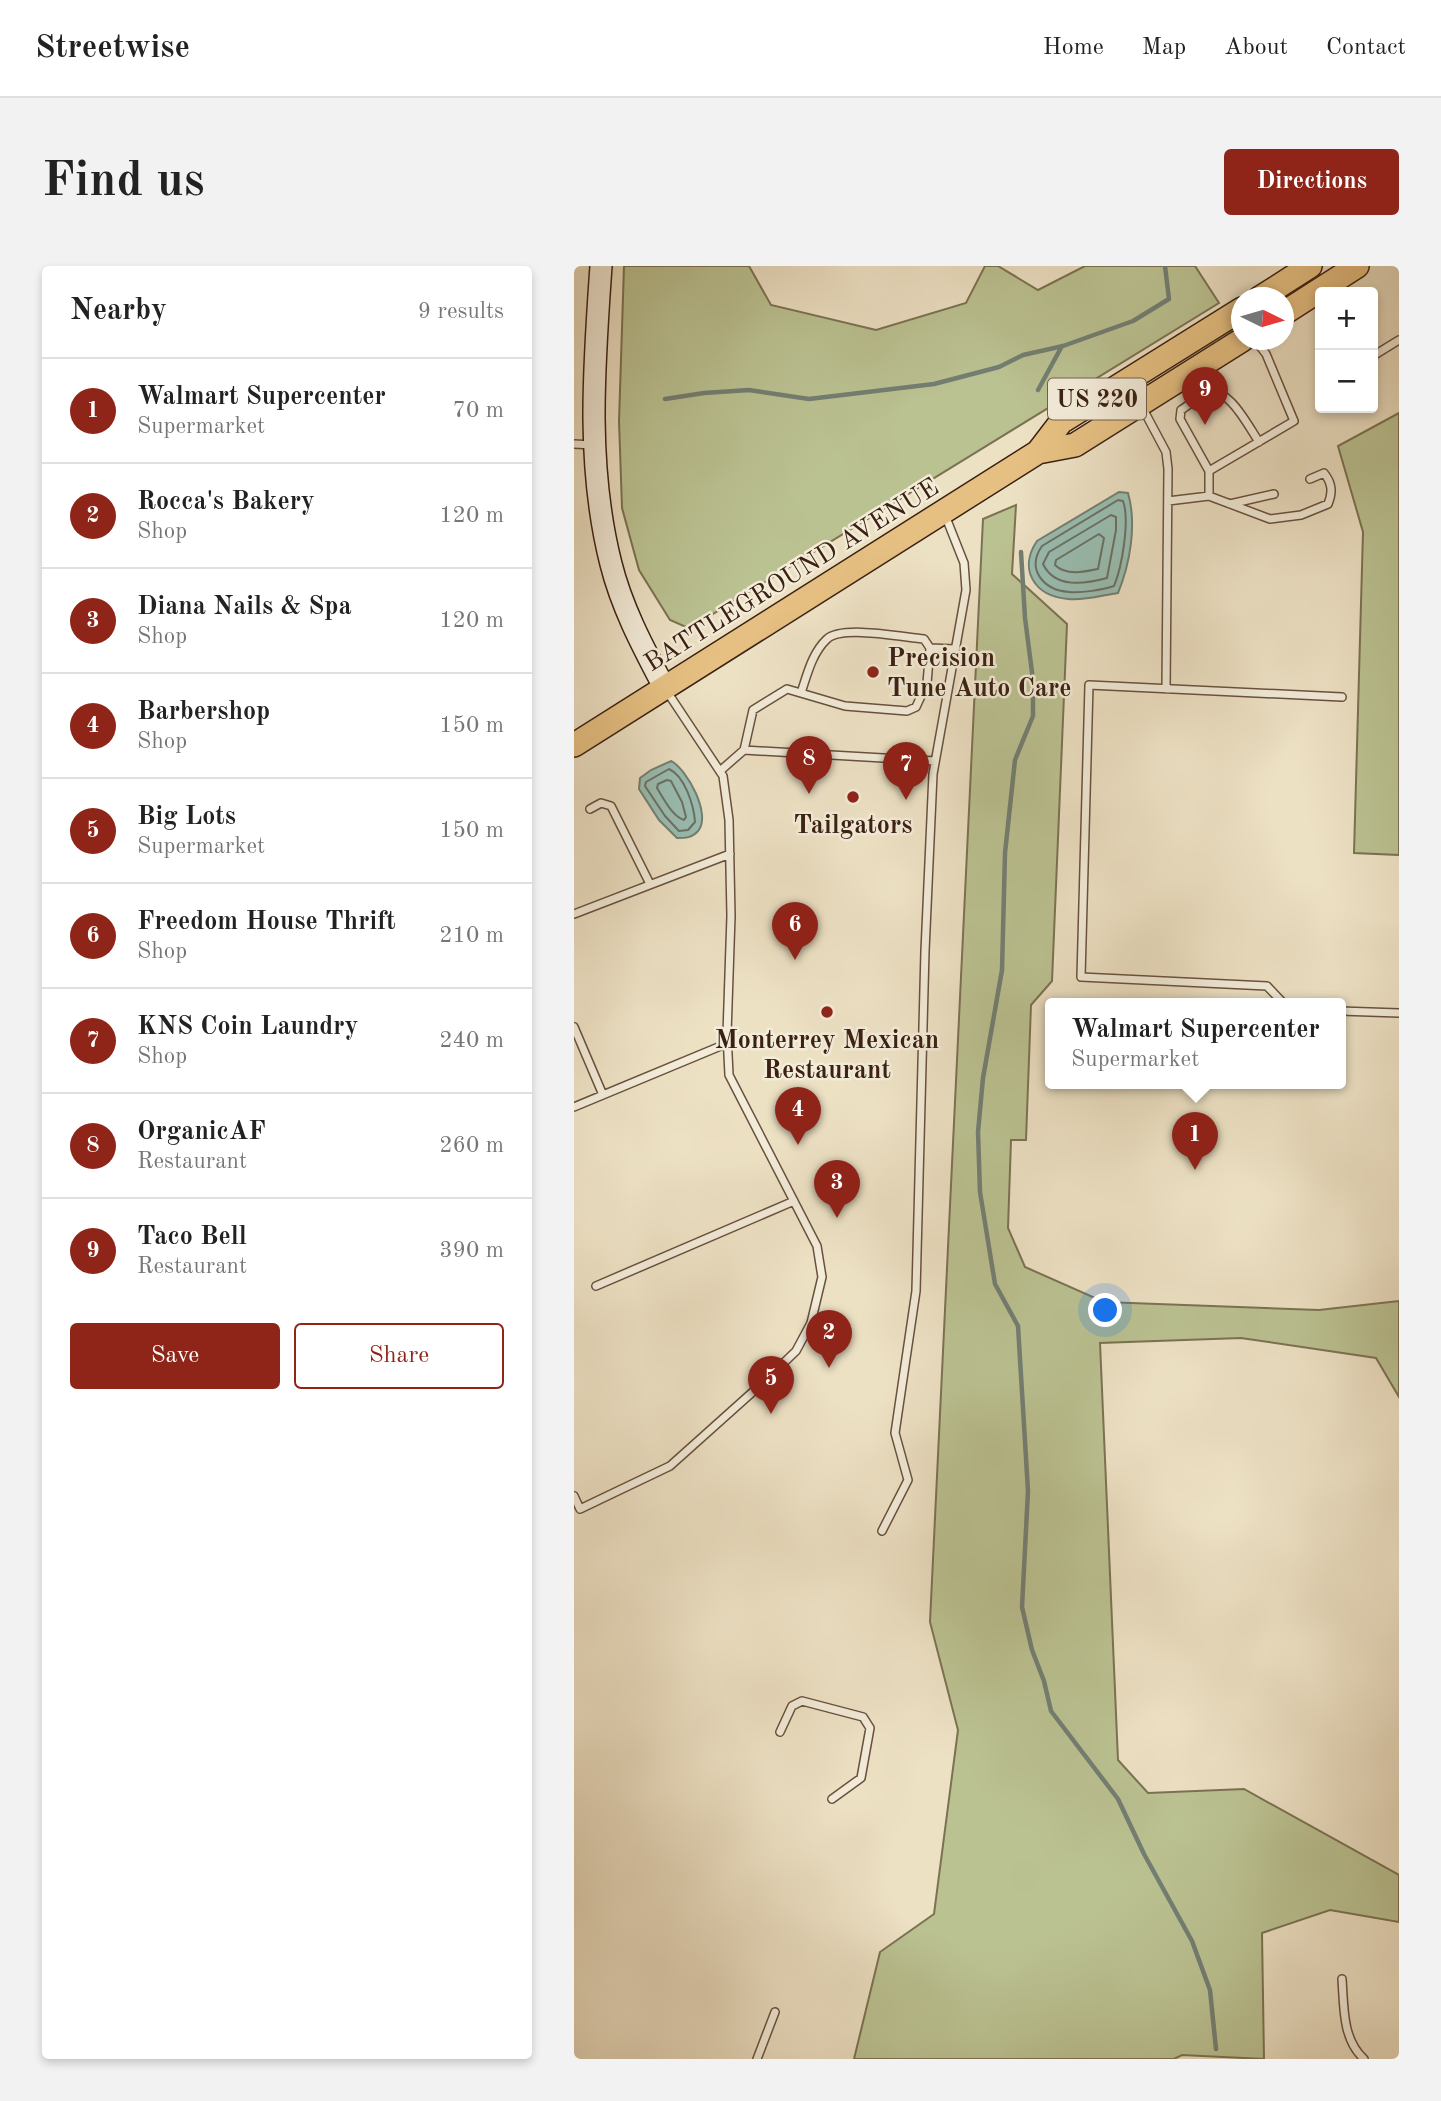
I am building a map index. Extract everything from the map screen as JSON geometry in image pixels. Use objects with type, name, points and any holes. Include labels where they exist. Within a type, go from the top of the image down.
[{"type":"main road","points":[[1277,287],[1310,266]]},
{"type":"main road","points":[[1294,308],[1314,298],[1357,266]]},
{"type":"main road","name":"BATTLEGROUND AVENUE","points":[[574,746],[1038,452],[1061,422],[1231,315]]},
{"type":"main road","name":"BATTLEGROUND AVENUE","points":[[1038,452],[1074,445],[1231,347]]},
{"type":"main road","points":[[1140,403],[1136,394],[1138,388],[1165,357]]},
{"type":"street","points":[[601,266],[593,382],[584,445],[611,566],[637,637],[664,687]]},
{"type":"lane","points":[[1378,353],[1399,340]]},
{"type":"lane","points":[[1209,471],[1294,421],[1263,350]]},
{"type":"lane","points":[[1209,496],[1209,471],[1180,419],[1181,410],[1206,393],[1216,391],[1227,396],[1259,442]]},
{"type":"lane","points":[[1140,403],[1166,452],[1168,469],[1166,689]]},
{"type":"lane","points":[[1168,501],[1209,496],[1270,519],[1301,515],[1328,504],[1332,496],[1331,481],[1324,473],[1310,479]]},
{"type":"lane","points":[[1230,504],[1274,494]]},
{"type":"lane","points":[[883,1531],[908,1480],[895,1433],[916,1291],[925,951],[935,761],[966,590],[964,563],[944,511]]},
{"type":"lane","points":[[720,771],[744,750],[753,710],[787,689],[800,693],[845,706],[907,711],[916,707],[927,683],[930,648],[924,639],[846,632],[829,637],[814,659],[800,693]]},
{"type":"lane","points":[[930,648],[955,649]]},
{"type":"lane","points":[[1278,998],[1267,986],[1081,977],[1089,685],[1342,697]]},
{"type":"lane","points":[[574,1496],[580,1509],[670,1466],[796,1351],[811,1323],[822,1277],[817,1246],[729,1075],[730,854],[723,776],[664,687]]},
{"type":"lane","points":[[744,750],[935,761]]},
{"type":"lane","points":[[590,809],[601,803],[611,806],[650,884]]},
{"type":"lane","points":[[574,914],[730,854]]},
{"type":"lane","points":[[1346,1011],[1399,1013]]},
{"type":"lane","points":[[574,1027],[603,1095]]},
{"type":"lane","points":[[574,1107],[728,1042]]},
{"type":"lane","points":[[596,1286],[794,1201]]},
{"type":"lane","points":[[779,1732],[792,1706],[802,1700],[863,1717],[870,1728],[861,1778],[832,1799]]},
{"type":"lane","points":[[1342,1979],[1344,2016],[1349,2037],[1364,2059]]},
{"type":"lane","points":[[757,2059],[775,2012]]},
{"type":"green space","points":[[624,266],[749,266],[771,305],[876,330],[966,303],[985,266],[998,266],[1038,290],[1085,266],[1195,266],[1219,303],[695,625],[686,627],[670,620],[639,570],[622,508],[619,421]]},
{"type":"green space","points":[[1399,413],[1399,855],[1354,853],[1363,532],[1338,446]]},
{"type":"green space","points":[[1016,505],[1012,574],[1067,624],[1052,981],[1031,1005],[1026,1140],[1011,1140],[1008,1228],[1025,1267],[1104,1302],[1319,1310],[1399,1301],[1399,1397],[1376,1358],[1241,1338],[1100,1343],[1118,1760],[1148,1793],[1244,1789],[1399,1875],[1399,1922],[1330,1910],[1262,1933],[1264,2059],[1182,2055],[1174,2059],[854,2059],[880,1952],[934,1914],[958,1730],[930,1622],[983,519]]},
{"type":"water","points":[[1119,492],[1128,493],[1132,531],[1129,557],[1118,593],[1087,599],[1068,599],[1046,593],[1038,587],[1029,571],[1031,551],[1037,541]]},
{"type":"water","points":[[671,761],[684,773],[700,804],[702,824],[698,831],[688,837],[677,838],[659,820],[639,789],[640,778]]},
{"type":"waterway","points":[[665,399],[749,390],[809,399],[934,384],[999,367],[1023,355],[1063,346],[1133,321],[1169,299],[1165,266]]},
{"type":"waterway","points":[[1038,390],[1062,346]]},
{"type":"waterway","points":[[1021,552],[1025,618],[1033,680],[1033,716],[1015,760],[1005,853],[1002,970],[983,1078],[978,1132],[980,1192],[995,1284],[1018,1326],[1028,1491],[1022,1607],[1051,1711],[1118,1799],[1144,1854],[1192,1941],[1210,1990],[1216,2049]]},
{"type":"place","name":"Taco Bell","points":[[1205,425]]},
{"type":"place","name":"Precision Tune Auto Care","points":[[873,672]]},
{"type":"place","name":"OrganicAF","points":[[809,794]]},
{"type":"place","name":"Tailgators","points":[[853,797]]},
{"type":"place","name":"KNS Coin Laundry","points":[[906,800]]},
{"type":"place","name":"Freedom House Thrift","points":[[795,960]]},
{"type":"place","name":"Monterrey Mexican Restaurant","points":[[827,1012]]},
{"type":"place","name":"Barbershop","points":[[798,1145]]},
{"type":"place","name":"Walmart Supercenter","points":[[1195,1170]]},
{"type":"place","name":"Diana Nails & Spa","points":[[837,1218]]},
{"type":"place","name":"Rocca's Bakery","points":[[829,1368]]},
{"type":"place","name":"Big Lots","points":[[771,1414]]}]
